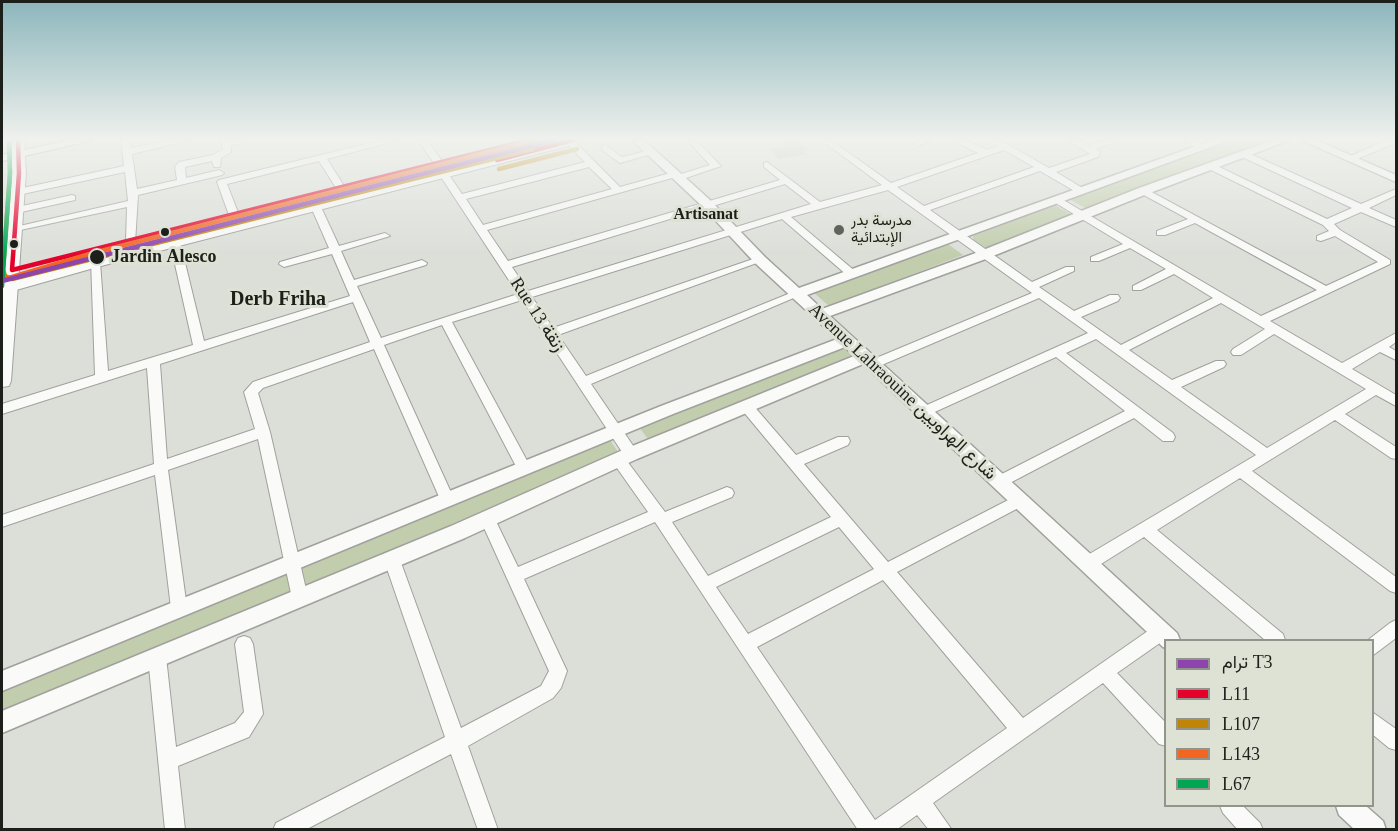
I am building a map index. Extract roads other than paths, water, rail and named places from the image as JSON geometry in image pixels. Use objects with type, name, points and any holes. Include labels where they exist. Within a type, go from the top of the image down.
[{"type":"main road","points":[[2,381],[6,280],[15,230],[18,179]]},
{"type":"main road","points":[[6,280],[131,241],[341,189],[393,179]]},
{"type":"main road","points":[[6,280],[95,261],[316,207],[410,179]]},
{"type":"street","points":[[18,192],[80,179]]},
{"type":"street","points":[[131,179],[133,198],[131,241]]},
{"type":"street","points":[[15,230],[133,198],[182,182],[206,179]]},
{"type":"street","points":[[221,179],[234,215]]},
{"type":"street","points":[[335,179],[341,189]]},
{"type":"street","name":"Rue 13 زنقة","points":[[448,179],[614,432],[625,458],[660,517],[870,830]]},
{"type":"street","points":[[460,197],[533,179]]},
{"type":"street","points":[[607,179],[618,190]]},
{"type":"street","points":[[482,228],[618,190],[668,179]]},
{"type":"street","name":"Avenue Lahraouine شارع الهراويين","points":[[678,179],[706,203],[760,260],[1166,636]]},
{"type":"street","points":[[783,179],[818,205]]},
{"type":"street","points":[[870,179],[1036,290],[1267,455]]},
{"type":"street","points":[[872,179],[883,188],[921,210],[952,236]]},
{"type":"street","points":[[300,598],[263,432],[251,392],[258,385],[445,320],[910,179]]},
{"type":"street","points":[[921,210],[1017,179]]},
{"type":"street","points":[[1059,179],[1081,191]]},
{"type":"street","points":[[582,383],[797,294],[952,236],[1116,179]]},
{"type":"street","points":[[819,315],[985,257],[1176,179]]},
{"type":"street","points":[[1236,179],[1327,223],[1336,232],[1382,257],[1385,263],[1396,268]]},
{"type":"street","points":[[1296,179],[1396,224]]},
{"type":"street","points":[[504,266],[706,203],[785,181]]},
{"type":"street","points":[[1143,191],[1326,290]]},
{"type":"street","points":[[1327,223],[1396,192]]},
{"type":"street","points":[[17,210],[72,198]]},
{"type":"street","points":[[1057,200],[1396,401]]},
{"type":"street","points":[[316,207],[447,500]]},
{"type":"street","points":[[784,216],[852,274]]},
{"type":"street","points":[[1161,233],[1196,220]]},
{"type":"street","points":[[1321,238],[1336,232]]},
{"type":"street","points":[[284,264],[385,236]]},
{"type":"street","points":[[175,242],[199,345]]},
{"type":"street","points":[[1095,259],[1131,244]]},
{"type":"street","points":[[1249,249],[1264,244]]},
{"type":"street","points":[[549,334],[760,260]]},
{"type":"street","points":[[95,261],[102,377]]},
{"type":"street","points":[[351,284],[422,263]]},
{"type":"street","points":[[1260,321],[1385,263]]},
{"type":"street","points":[[2,722],[392,560],[747,407],[869,361],[1036,290],[1070,269]]},
{"type":"street","points":[[1137,288],[1173,270]]},
{"type":"street","points":[[2,409],[199,345],[358,297]]},
{"type":"street","points":[[1073,316],[1114,298]]},
{"type":"street","points":[[1119,350],[1221,298]]},
{"type":"street","points":[[445,320],[524,468]]},
{"type":"street","points":[[1237,352],[1274,329]]},
{"type":"street","points":[[923,412],[1097,333]]},
{"type":"street","points":[[1342,369],[1396,337]]},
{"type":"street","points":[[2,681],[524,468],[847,341]]},
{"type":"street","points":[[1380,347],[1396,356]]},
{"type":"street","points":[[1057,352],[1168,437]]},
{"type":"street","points":[[153,361],[161,468],[179,608]]},
{"type":"street","points":[[1171,386],[1220,364]]},
{"type":"street","points":[[1087,564],[1376,389]]},
{"type":"street","points":[[747,407],[1021,730]]},
{"type":"street","points":[[999,482],[1136,412]]},
{"type":"street","points":[[1335,414],[1396,454]]},
{"type":"street","points":[[2,521],[263,432]]},
{"type":"street","points":[[795,462],[843,441]]},
{"type":"street","points":[[1241,471],[1396,586]]},
{"type":"street","points":[[515,576],[660,517],[727,493]]},
{"type":"street","points":[[745,644],[1019,501]]},
{"type":"street","points":[[705,585],[843,518]]},
{"type":"street","points":[[283,830],[457,741],[547,692],[555,682],[558,671],[488,519]]},
{"type":"street","points":[[1145,529],[1276,639]]},
{"type":"street","points":[[392,560],[488,830]]},
{"type":"street","points":[[1374,646],[1396,628]]},
{"type":"street","points":[[878,830],[1104,672],[1166,636]]},
{"type":"street","points":[[168,760],[242,730],[249,722],[254,714],[244,644]]},
{"type":"street","points":[[157,657],[176,830]]},
{"type":"street","points":[[1104,672],[1164,735]]},
{"type":"street","points":[[1374,723],[1396,741]]},
{"type":"street","points":[[919,801],[942,830]]},
{"type":"street","points":[[1231,807],[1253,830]]},
{"type":"street","points":[[1349,807],[1374,830]]},
{"type":"tram line","name":"T3","points":[[2,281],[403,179]]},
{"type":"place","name":"مدرسة بدر الإبتدائية","points":[[839,230]]},
{"type":"place","name":"Jardin Alesco","points":[[97,257]]},
{"type":"district","name":"Artisanat","points":[[706,215]]},
{"type":"district","name":"Derb Friha","points":[[278,300]]}]
